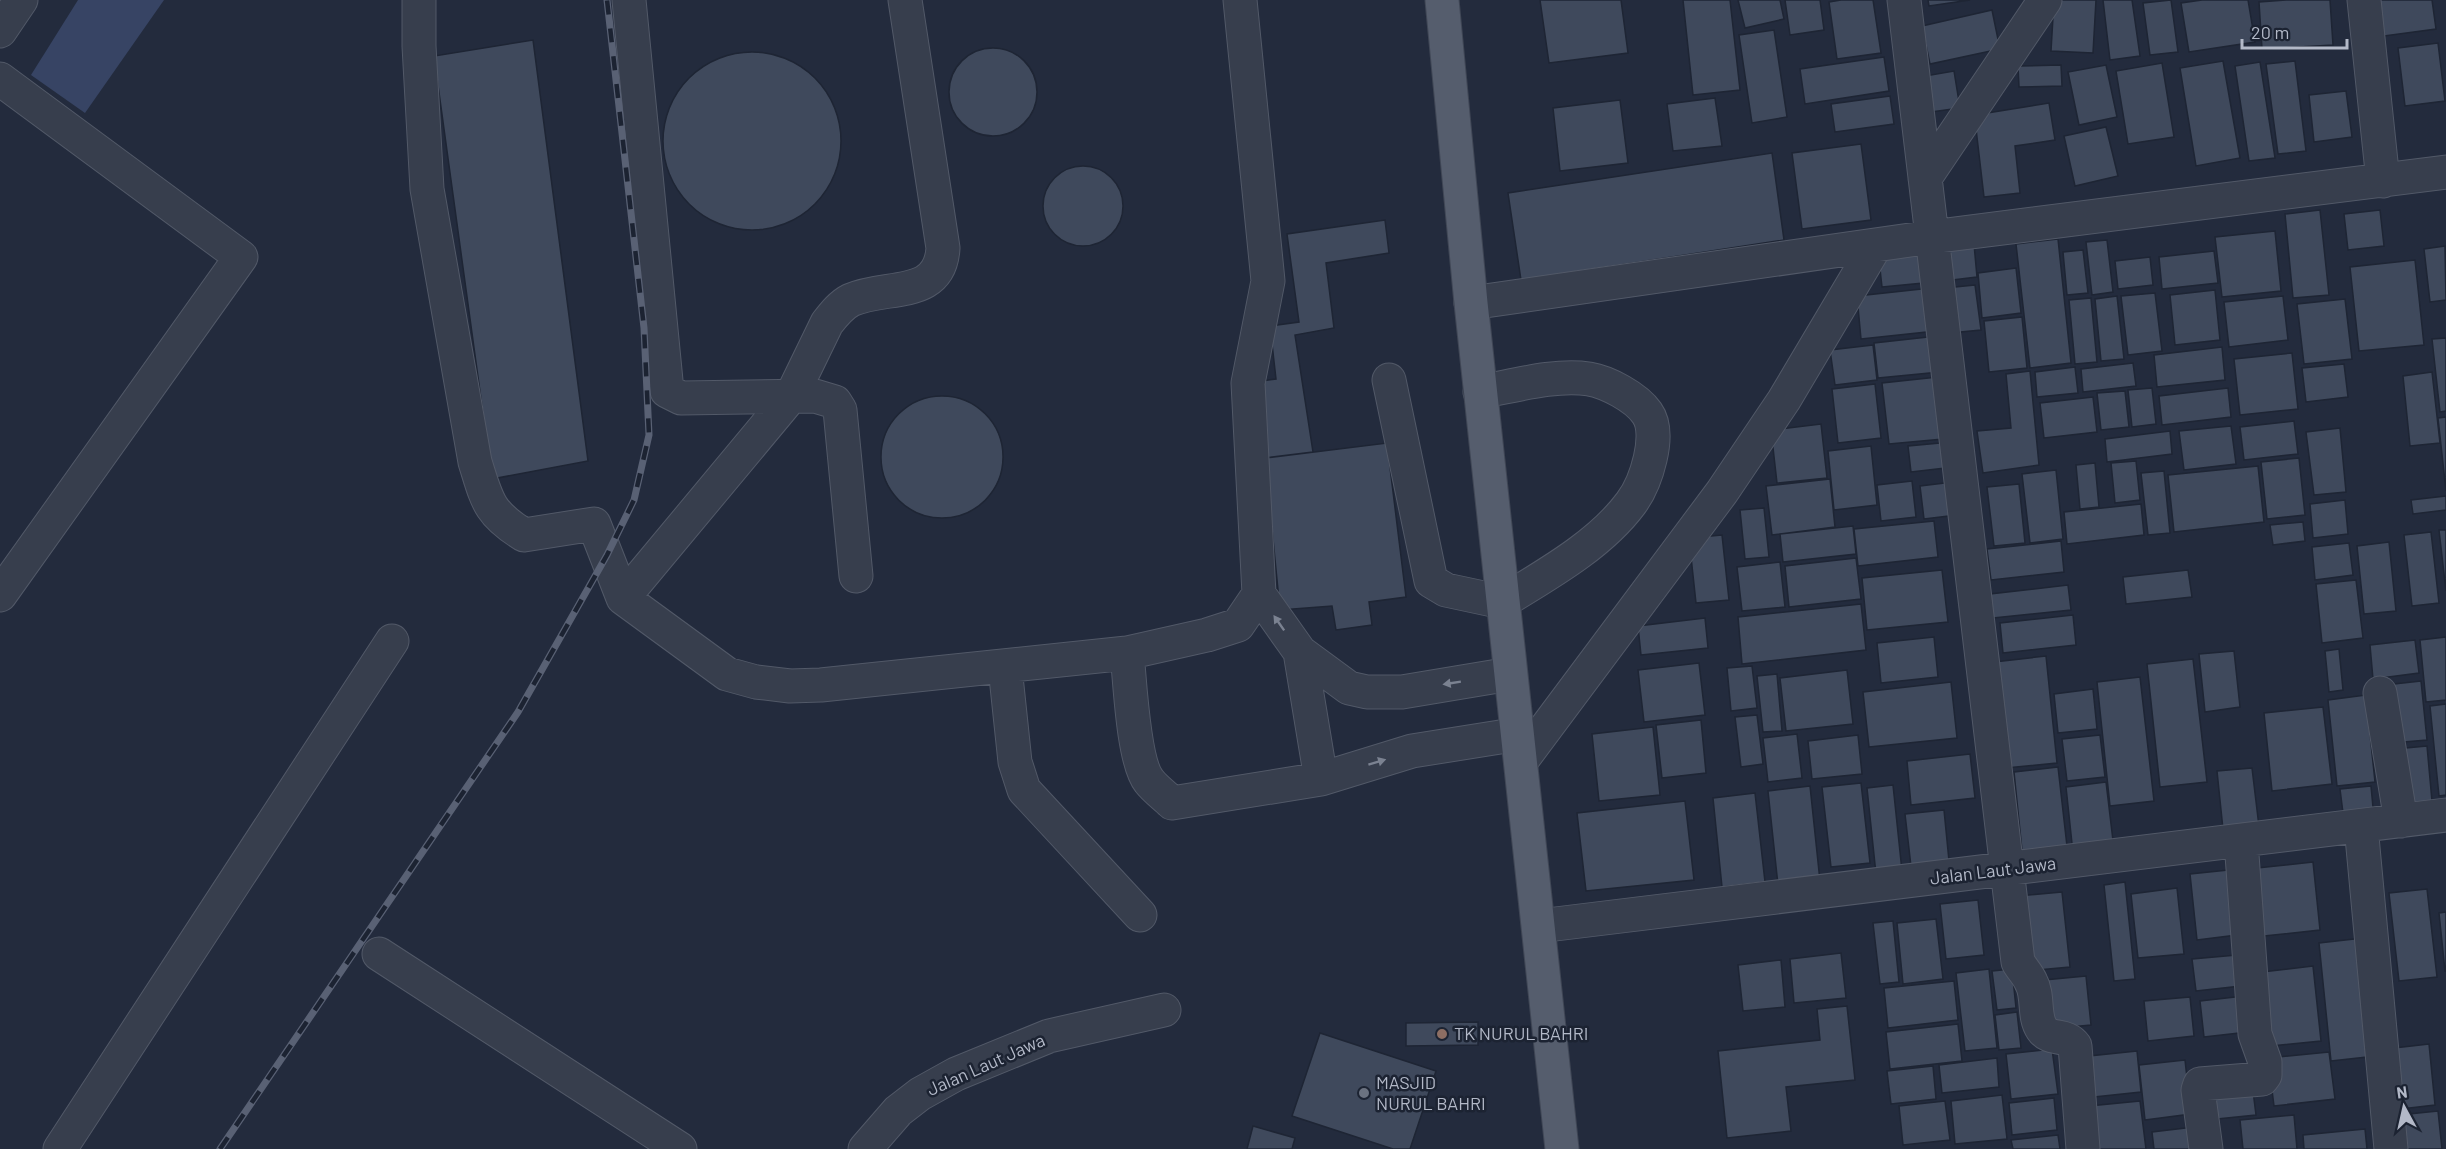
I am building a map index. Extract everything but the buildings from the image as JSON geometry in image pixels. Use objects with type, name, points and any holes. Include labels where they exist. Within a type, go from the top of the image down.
[{"type":"main road","points":[[1442,0],[1480,392],[1562,1149]]},
{"type":"street","points":[[0,31],[21,0]]},
{"type":"street","points":[[419,0],[419,46],[427,189],[475,462],[488,501],[502,522],[524,536],[594,524],[623,598],[727,674],[756,682],[789,686],[821,685],[1127,653],[1207,635],[1238,625],[1259,594]]},
{"type":"street","points":[[629,0],[667,391],[681,398],[792,395],[815,396],[835,402],[840,410],[856,576]]},
{"type":"street","points":[[623,598],[792,395],[827,323],[835,313],[852,300],[927,283],[934,277],[942,260],[943,248],[905,0]]},
{"type":"street","points":[[1240,0],[1268,281],[1248,383],[1259,594],[1300,652],[1349,688],[1367,692],[1402,692],[1510,674]]},
{"type":"street","points":[[1904,0],[2018,962],[2031,981],[2040,1026],[2044,1032],[2054,1037],[2066,1038],[2075,1046],[2083,1149]]},
{"type":"street","points":[[1925,178],[2045,0]]},
{"type":"street","points":[[2364,0],[2383,181]]},
{"type":"street","points":[[0,79],[241,257],[10,558],[0,595]]},
{"type":"street","points":[[1471,303],[1931,237],[2446,172]]},
{"type":"street","points":[[1127,653],[1133,720],[1139,753],[1147,779],[1172,803],[1322,779],[1412,751],[1520,747],[1722,492],[1784,400],[1876,245]]},
{"type":"street","points":[[1389,380],[1431,581],[1446,590],[1502,602],[1562,565],[1600,535],[1632,502],[1650,465],[1653,433],[1647,413],[1614,386],[1587,379],[1549,380],[1480,392]]},
{"type":"street","points":[[60,1149],[392,641]]},
{"type":"street","points":[[1300,652],[1322,779]]},
{"type":"street","points":[[1005,667],[1015,762],[1024,790],[1140,915]]},
{"type":"street","points":[[2380,693],[2401,821]]},
{"type":"street","name":"Jalan Laut Jawa","points":[[1539,926],[2446,815]]},
{"type":"street","points":[[2361,826],[2391,1149]]},
{"type":"street","points":[[2206,1149],[2198,1090],[2200,1084],[2262,1079],[2265,1075],[2265,1062],[2255,1034],[2241,841]]},
{"type":"street","points":[[379,954],[680,1149]]},
{"type":"street","name":"Jalan Laut Jawa","points":[[865,1149],[898,1111],[920,1094],[956,1074],[1049,1036],[1164,1010]]},
{"type":"water","points":[[78,0],[164,0],[85,113],[31,75]]},
{"type":"railway","points":[[220,1149],[518,712],[607,555],[634,500],[649,435],[644,328],[607,0]]},
{"type":"place","name":"TK NURUL BAHRI","points":[[1442,1034]]},
{"type":"place","name":"MASJID NURUL BAHRI","points":[[1364,1093]]}]
